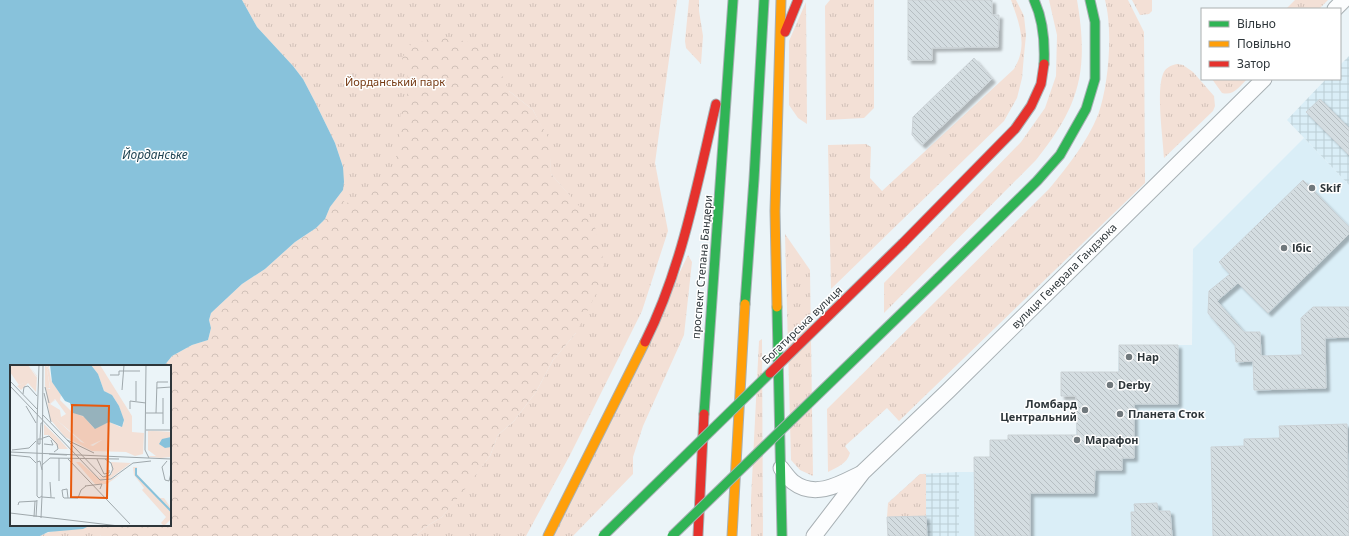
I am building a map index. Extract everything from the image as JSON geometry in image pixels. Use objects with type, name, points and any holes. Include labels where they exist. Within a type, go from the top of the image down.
[{"type":"main road","name":"проспект Степана Бандери","points":[[698,536],[707,360],[733,0]]},
{"type":"main road","points":[[732,536],[741,358],[754,179],[764,0]]},
{"type":"main road","points":[[781,0],[776,211],[782,536]]},
{"type":"main road","points":[[780,46],[790,17],[798,0]]},
{"type":"main road","name":"Богатирська вулиця","points":[[604,536],[903,243],[1015,129],[1031,106],[1041,84],[1044,62],[1043,34],[1038,9],[1034,0]]},
{"type":"main road","points":[[672,536],[1037,181],[1060,155],[1086,109],[1094,79],[1096,46],[1095,22],[1090,0]]},
{"type":"main road","points":[[548,536],[658,316],[684,240],[731,38]]},
{"type":"street","points":[[1336,8],[1344,0]]},
{"type":"street","name":"вулиця Генерала Гандзюка","points":[[814,536],[863,472],[1263,80]]},
{"type":"street","name":"вулиця Генерала Гандзюка","points":[[781,468],[793,482],[815,490],[831,488],[863,472]]},
{"type":"shaded area","points":[[1349,56],[1349,185],[1287,120],[1325,80],[1341,80],[1341,64]]},
{"type":"shaded area","points":[[1304,138],[1349,185],[1349,536],[959,536],[959,472],[974,472],[974,457],[990,457],[990,440],[1008,440],[1008,435],[1076,435],[1076,396],[1061,396],[1061,373],[1118,372],[1119,345],[1192,345],[1193,249]]},
{"type":"shaded area","points":[[959,472],[959,536],[888,536],[888,503],[920,474]]},
{"type":"green space","name":"Йорданський парк","points":[[242,0],[677,0],[655,163],[668,231],[642,311],[570,455],[526,536],[417,536],[418,533],[427,526],[442,517],[490,456],[498,435],[514,421],[536,392],[553,360],[576,333],[570,196],[551,174],[549,141],[533,110],[509,91],[361,236],[330,207],[343,190],[343,167],[335,143],[315,102],[303,79],[257,27]]},
{"type":"green space","points":[[689,0],[699,0],[699,11],[703,36],[701,64],[686,48],[685,41]]},
{"type":"green space","points":[[830,0],[874,0],[874,108],[864,118],[826,120],[825,6]]},
{"type":"green space","points":[[1011,0],[1016,0],[1024,16],[1026,35],[1022,78],[1017,98],[1004,121],[831,289],[828,145],[866,144],[871,147],[870,178],[882,191],[1014,69],[1020,57],[1022,41],[1020,27]]},
{"type":"green space","points":[[1049,0],[1077,0],[1080,25],[1082,47],[1078,86],[1063,122],[1036,160],[884,313],[884,283],[1021,142],[1045,108],[1056,76],[1057,35]]},
{"type":"green space","points":[[1105,0],[1128,0],[1144,32],[1145,183],[899,421],[887,408],[845,446],[850,453],[847,460],[828,472],[827,409],[1049,189],[1083,144],[1098,115],[1105,89],[1109,58],[1109,26]]},
{"type":"green space","points":[[1132,0],[1152,0],[1152,11],[1149,14],[1140,15]]},
{"type":"green space","points":[[1295,0],[1328,0],[1320,8],[1287,8]]},
{"type":"green space","points":[[806,2],[807,124],[798,118],[789,105],[789,41]]},
{"type":"green space","points":[[439,36],[468,42],[494,58],[509,91],[533,110],[550,141],[551,174],[594,223],[604,263],[597,292],[576,333],[553,360],[536,392],[514,421],[498,435],[490,456],[465,489],[442,517],[427,526],[418,533],[417,536],[100,536],[101,526],[171,526],[171,365],[165,365],[172,356],[192,345],[208,340],[211,328],[209,320],[211,313],[242,284],[265,269],[295,242],[316,228],[325,219],[330,207],[338,197],[346,203],[364,198],[372,193],[385,179],[397,153],[401,111],[408,91],[408,78],[402,58],[413,41],[424,42],[430,37]]},
{"type":"green space","points":[[1177,64],[1183,65],[1193,72],[1214,96],[1215,106],[1213,111],[1164,158],[1160,115],[1161,82],[1165,70],[1170,66]]},
{"type":"green space","points":[[1213,80],[1246,80],[1233,92],[1226,94],[1222,93]]},
{"type":"green space","points":[[785,234],[810,270],[813,476],[800,470],[791,460]]},
{"type":"green space","points":[[688,255],[692,262],[684,335],[643,426],[633,457],[633,474],[573,536],[554,536]]},
{"type":"green space","points":[[762,339],[763,536],[751,536],[751,499],[759,341]]},
{"type":"green space","points":[[920,474],[926,474],[926,516],[887,517],[888,503]]},
{"type":"green space","points":[[101,526],[101,535],[40,536],[52,531]]},
{"type":"water","name":"Йорданське","points":[[0,0],[242,0],[257,27],[303,79],[335,143],[343,167],[343,190],[330,207],[325,219],[316,228],[295,242],[265,269],[242,284],[211,313],[209,320],[211,328],[208,340],[192,345],[172,356],[165,365],[10,365],[10,526],[89,526],[83,529],[48,532],[40,536],[0,536]]},
{"type":"building","points":[[908,0],[992,0],[992,15],[999,15],[998,47],[932,48],[932,60],[908,60]]},
{"type":"building","points":[[974,58],[992,79],[922,145],[912,135],[913,117]]},
{"type":"building","points":[[1320,99],[1349,128],[1349,155],[1306,112]]},
{"type":"building","points":[[1303,180],[1349,227],[1349,234],[1268,313],[1238,283],[1217,301],[1244,332],[1260,332],[1261,356],[1302,355],[1301,318],[1313,307],[1349,307],[1349,337],[1325,338],[1326,388],[1254,390],[1253,361],[1236,362],[1235,345],[1208,313],[1209,291],[1230,274],[1219,262]]},
{"type":"building","points":[[1119,345],[1178,345],[1178,404],[1134,404],[1134,458],[1122,458],[1122,470],[1095,470],[1094,493],[1030,493],[1030,536],[975,536],[974,457],[990,457],[990,440],[1008,440],[1008,435],[1077,435],[1076,396],[1061,396],[1061,372],[1119,372]]},
{"type":"building","points":[[1347,424],[1349,536],[1213,536],[1211,447],[1244,446],[1244,439],[1280,438],[1279,426]]},
{"type":"building","points":[[1157,503],[1158,511],[1170,511],[1172,536],[1132,536],[1131,512],[1135,512],[1134,504]]},
{"type":"building","points":[[926,516],[927,536],[888,536],[887,517]]},
{"type":"traffic: fast","points":[[704,414],[733,0]]},
{"type":"traffic: fast","points":[[745,304],[764,0]]},
{"type":"traffic: fast","points":[[1034,0],[1040,15],[1043,31],[1044,64]]},
{"type":"traffic: fast","points":[[938,278],[1037,181],[1060,155],[1086,109],[1095,79],[1095,22],[1090,0]]},
{"type":"traffic: fast","points":[[672,536],[938,278]]},
{"type":"traffic: fast","points":[[777,307],[782,536]]},
{"type":"traffic: fast","points":[[603,536],[770,373]]},
{"type":"traffic: slow","points":[[777,307],[775,211],[781,0]]},
{"type":"traffic: slow","points":[[732,536],[745,304]]},
{"type":"traffic: slow","points":[[548,536],[645,342]]},
{"type":"traffic: jam","points":[[785,32],[798,0]]},
{"type":"traffic: jam","points":[[903,243],[1015,129],[1031,106],[1041,84],[1044,64]]},
{"type":"traffic: jam","points":[[645,342],[658,314],[679,255],[695,195],[716,104]]},
{"type":"traffic: jam","points":[[770,373],[903,243]]},
{"type":"traffic: jam","points":[[698,536],[704,414]]},
{"type":"place","name":"Skif","points":[[1312,188]]},
{"type":"place","name":"Ібіс","points":[[1284,248]]},
{"type":"place","name":"Hap","points":[[1129,357]]},
{"type":"place","name":"Derby","points":[[1110,385]]},
{"type":"place","name":"Ломбард Центральний","points":[[1085,410]]},
{"type":"place","name":"Планета Сток","points":[[1120,414]]},
{"type":"place","name":"Марафон","points":[[1077,440]]}]
